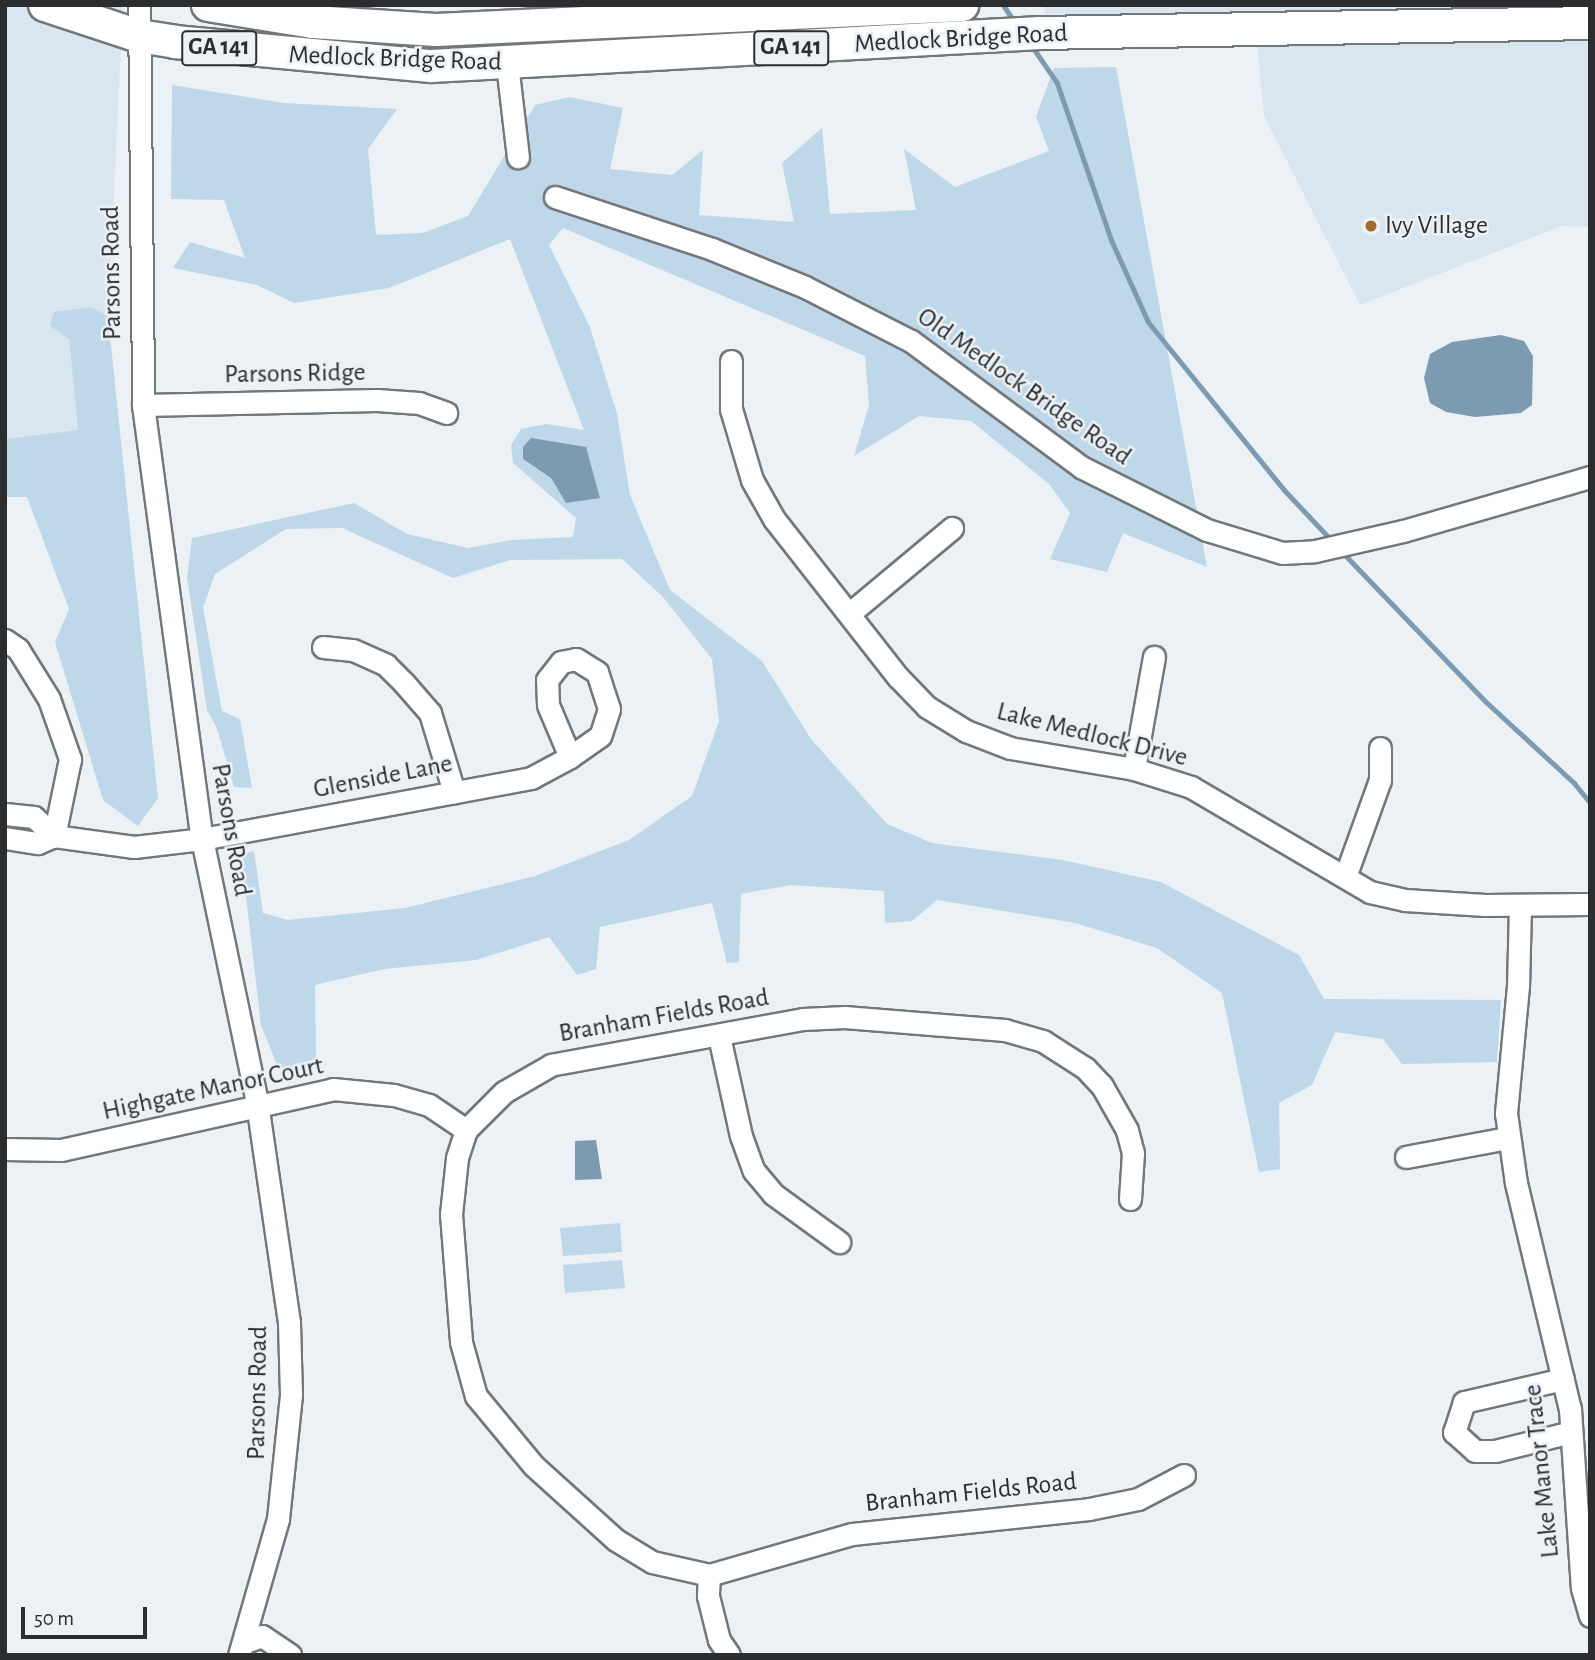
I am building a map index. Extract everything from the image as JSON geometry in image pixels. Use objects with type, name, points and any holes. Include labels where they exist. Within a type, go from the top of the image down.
[{"type":"highway","name":"Medlock Bridge Road","points":[[45,5],[139,20],[289,56],[431,66],[1040,33],[1590,23]]},
{"type":"highway","name":"Medlock Bridge Road","points":[[208,5],[313,22],[436,30],[962,5]]},
{"type":"street","name":"Parsons Road","points":[[139,20],[143,405],[202,839],[257,1104],[286,1289],[291,1395],[278,1519],[244,1651]]},
{"type":"street","points":[[506,64],[518,157]]},
{"type":"street","name":"Old Medlock Bridge Road","points":[[555,197],[712,249],[805,287],[911,341],[1081,467],[1207,530],[1282,553],[1315,551],[1403,531],[1590,477]]},
{"type":"street","name":"Lake Medlock Drive","points":[[731,361],[731,409],[751,480],[774,519],[927,707],[965,731],[1010,748],[1134,769],[1191,787],[1370,892],[1405,900],[1520,906],[1590,904]]},
{"type":"street","name":"Parsons Ridge","points":[[143,405],[377,400],[419,402],[446,413]]},
{"type":"street","points":[[850,613],[952,528]]},
{"type":"street","points":[[5,640],[18,649],[49,699],[70,759],[54,836]]},
{"type":"street","points":[[323,647],[353,650],[386,665],[404,682],[429,713],[454,792]]},
{"type":"street","points":[[1134,769],[1154,657]]},
{"type":"street","points":[[1345,877],[1380,780],[1380,748]]},
{"type":"street","name":"Glenside Lane","points":[[54,836],[134,847],[202,839],[531,778],[570,757]]},
{"type":"street","points":[[5,814],[34,817],[54,836]]},
{"type":"street","points":[[5,838],[38,843],[54,836]]},
{"type":"street","name":"Lake Manor Trace","points":[[1520,906],[1518,986],[1506,1113],[1508,1139],[1563,1379],[1571,1432],[1582,1588],[1590,1616]]},
{"type":"street","name":"Branham Fields Road","points":[[1130,1199],[1133,1153],[1117,1108],[1085,1068],[1043,1041],[1005,1030],[845,1017],[803,1019],[551,1065],[504,1093],[466,1130],[457,1158],[451,1214],[461,1342],[476,1396],[534,1466],[616,1540],[652,1562],[709,1575],[852,1534],[1089,1509],[1138,1499],[1184,1475]]},
{"type":"street","points":[[719,1036],[741,1136],[754,1171],[773,1195],[839,1242]]},
{"type":"street","name":"Highgate Manor Court","points":[[5,1149],[61,1150],[333,1089],[394,1095],[429,1105],[466,1130]]},
{"type":"street","points":[[1406,1157],[1508,1139]]},
{"type":"street","points":[[1563,1379],[1464,1402],[1454,1432],[1475,1451],[1494,1451],[1571,1432]]},
{"type":"street","points":[[709,1575],[708,1596],[719,1640],[729,1655]]},
{"type":"street","points":[[244,1651],[262,1636],[290,1655]]},
{"type":"shaded area","points":[[5,5],[123,5],[108,316],[91,307],[69,339],[78,430],[5,439]]},
{"type":"shaded area","points":[[1044,5],[1590,5],[1590,227],[1562,226],[1360,305],[1264,116],[1255,20],[1045,14]]},
{"type":"shaded area","points":[[1116,67],[1207,567],[1123,533],[1107,572],[1050,559],[1070,513],[1049,484],[971,421],[919,416],[854,456],[869,405],[865,356],[563,228],[549,245],[590,327],[617,414],[630,495],[670,590],[762,661],[811,739],[887,824],[932,843],[1063,860],[1161,882],[1299,955],[1324,999],[1501,1000],[1497,1062],[1402,1064],[1383,1039],[1335,1032],[1312,1085],[1279,1103],[1280,1169],[1259,1172],[1222,993],[1157,948],[1075,923],[937,900],[912,921],[885,923],[884,891],[791,885],[741,894],[739,962],[727,963],[712,903],[600,927],[596,969],[577,975],[549,937],[476,960],[384,969],[315,985],[316,1058],[305,1071],[279,1070],[261,1025],[241,854],[254,851],[263,913],[288,920],[405,908],[535,876],[629,840],[692,796],[719,721],[712,659],[663,597],[622,559],[510,560],[453,578],[342,528],[286,529],[215,574],[203,608],[222,711],[240,719],[252,788],[234,787],[217,728],[207,710],[187,577],[192,538],[354,503],[407,534],[468,548],[511,540],[573,537],[576,518],[513,463],[511,445],[521,429],[546,424],[584,430],[510,239],[389,288],[294,303],[257,285],[173,268],[190,242],[245,258],[224,200],[171,199],[172,85],[284,103],[397,109],[368,149],[376,235],[422,233],[468,216],[535,105],[570,97],[623,108],[610,169],[672,175],[703,150],[699,215],[794,222],[782,163],[822,128],[830,214],[916,210],[904,149],[955,187],[1049,151],[1036,117],[1054,68]]},
{"type":"shaded area","points":[[91,307],[108,316],[158,798],[138,826],[103,800],[55,642],[69,609],[27,497],[5,497],[5,439],[78,430],[69,339],[50,326],[54,312]]},
{"type":"shaded area","points":[[1501,335],[1524,341],[1533,356],[1532,405],[1521,413],[1475,417],[1446,412],[1430,403],[1424,378],[1430,354],[1452,342]]},
{"type":"shaded area","points":[[531,438],[586,447],[600,498],[566,503],[551,478],[523,459],[523,447]]},
{"type":"shaded area","points":[[596,1140],[602,1179],[575,1180],[575,1141]]},
{"type":"shaded area","points":[[620,1223],[622,1252],[563,1256],[560,1228]]},
{"type":"shaded area","points":[[622,1260],[625,1288],[565,1293],[563,1265]]},
{"type":"waterway","points":[[1003,5],[1015,23]]},
{"type":"waterway","points":[[1031,45],[1057,83],[1111,240],[1148,322],[1284,490],[1332,541]]},
{"type":"waterway","points":[[1341,551],[1486,702],[1574,783],[1590,803]]},
{"type":"place","name":"Ivy Village","points":[[1371,226]]}]
